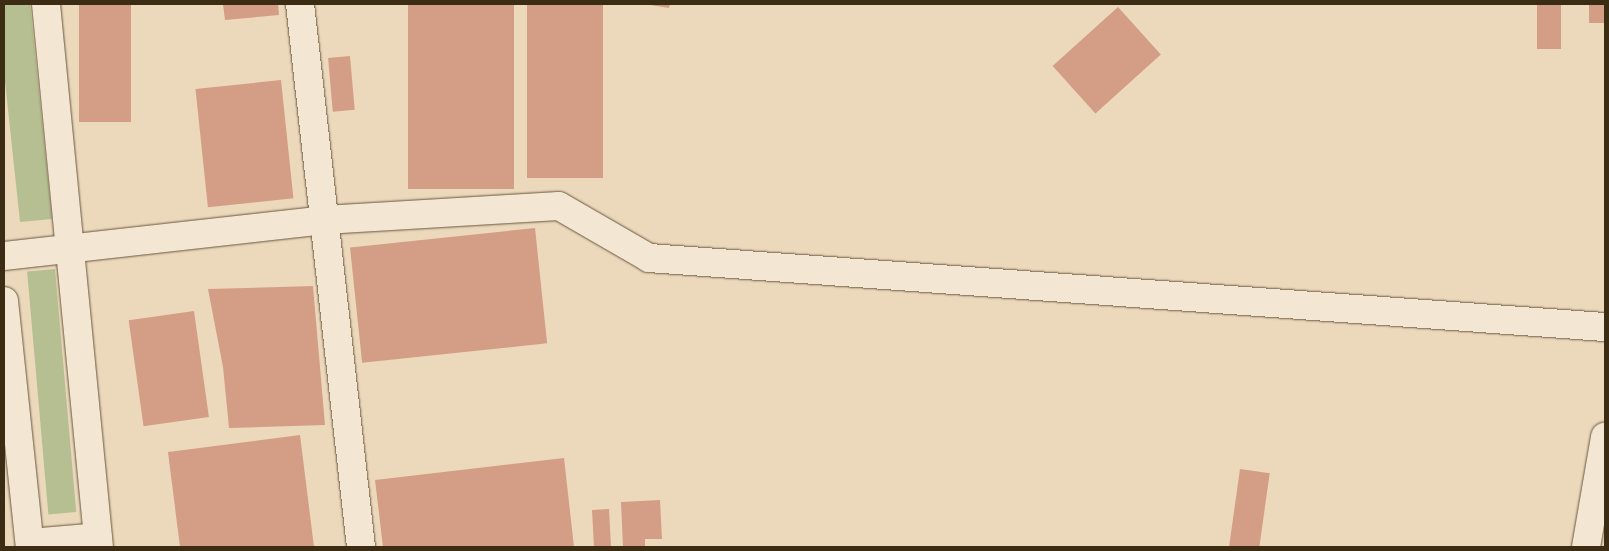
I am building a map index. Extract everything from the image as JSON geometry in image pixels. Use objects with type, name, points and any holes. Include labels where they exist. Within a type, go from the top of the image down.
[{"type":"street","points":[[4,302],[11,440],[30,545],[99,542],[46,4]]},
{"type":"street","points":[[300,4],[360,547]]},
{"type":"street","points":[[4,256],[70,247],[324,220],[559,206],[649,258],[1605,327]]},
{"type":"street","points":[[1586,547],[1605,437]]},
{"type":"green space","points":[[4,4],[30,4],[52,219],[20,222],[4,72]]},
{"type":"green space","points":[[55,269],[76,512],[48,515],[27,271]]},
{"type":"building","points":[[79,4],[131,4],[131,122],[79,122]]},
{"type":"building","points":[[223,4],[278,4],[279,15],[225,20]]},
{"type":"building","points":[[408,4],[514,4],[514,189],[408,189]]},
{"type":"building","points":[[527,4],[603,4],[603,178],[527,178]]},
{"type":"building","points":[[644,4],[670,4],[669,8]]},
{"type":"building","points":[[1537,4],[1561,4],[1561,49],[1537,49]]},
{"type":"building","points":[[1589,4],[1605,4],[1605,23],[1589,23]]},
{"type":"building","points":[[1118,7],[1161,55],[1095,113],[1053,66]]},
{"type":"building","points":[[350,56],[355,110],[333,112],[328,58]]},
{"type":"building","points":[[281,80],[293,198],[208,207],[195,89]]},
{"type":"building","points":[[535,228],[547,343],[362,363],[350,247]]},
{"type":"building","points":[[313,286],[325,425],[229,428],[223,367],[208,289]]},
{"type":"building","points":[[194,311],[209,417],[144,426],[129,320]]},
{"type":"building","points":[[300,435],[314,547],[180,547],[168,452]]},
{"type":"building","points":[[564,458],[574,547],[383,547],[375,480]]},
{"type":"building","points":[[1240,469],[1270,473],[1259,547],[1229,547]]},
{"type":"building","points":[[660,500],[662,539],[645,539],[645,547],[623,547],[621,502]]},
{"type":"building","points":[[609,509],[611,547],[594,547],[592,510]]}]
